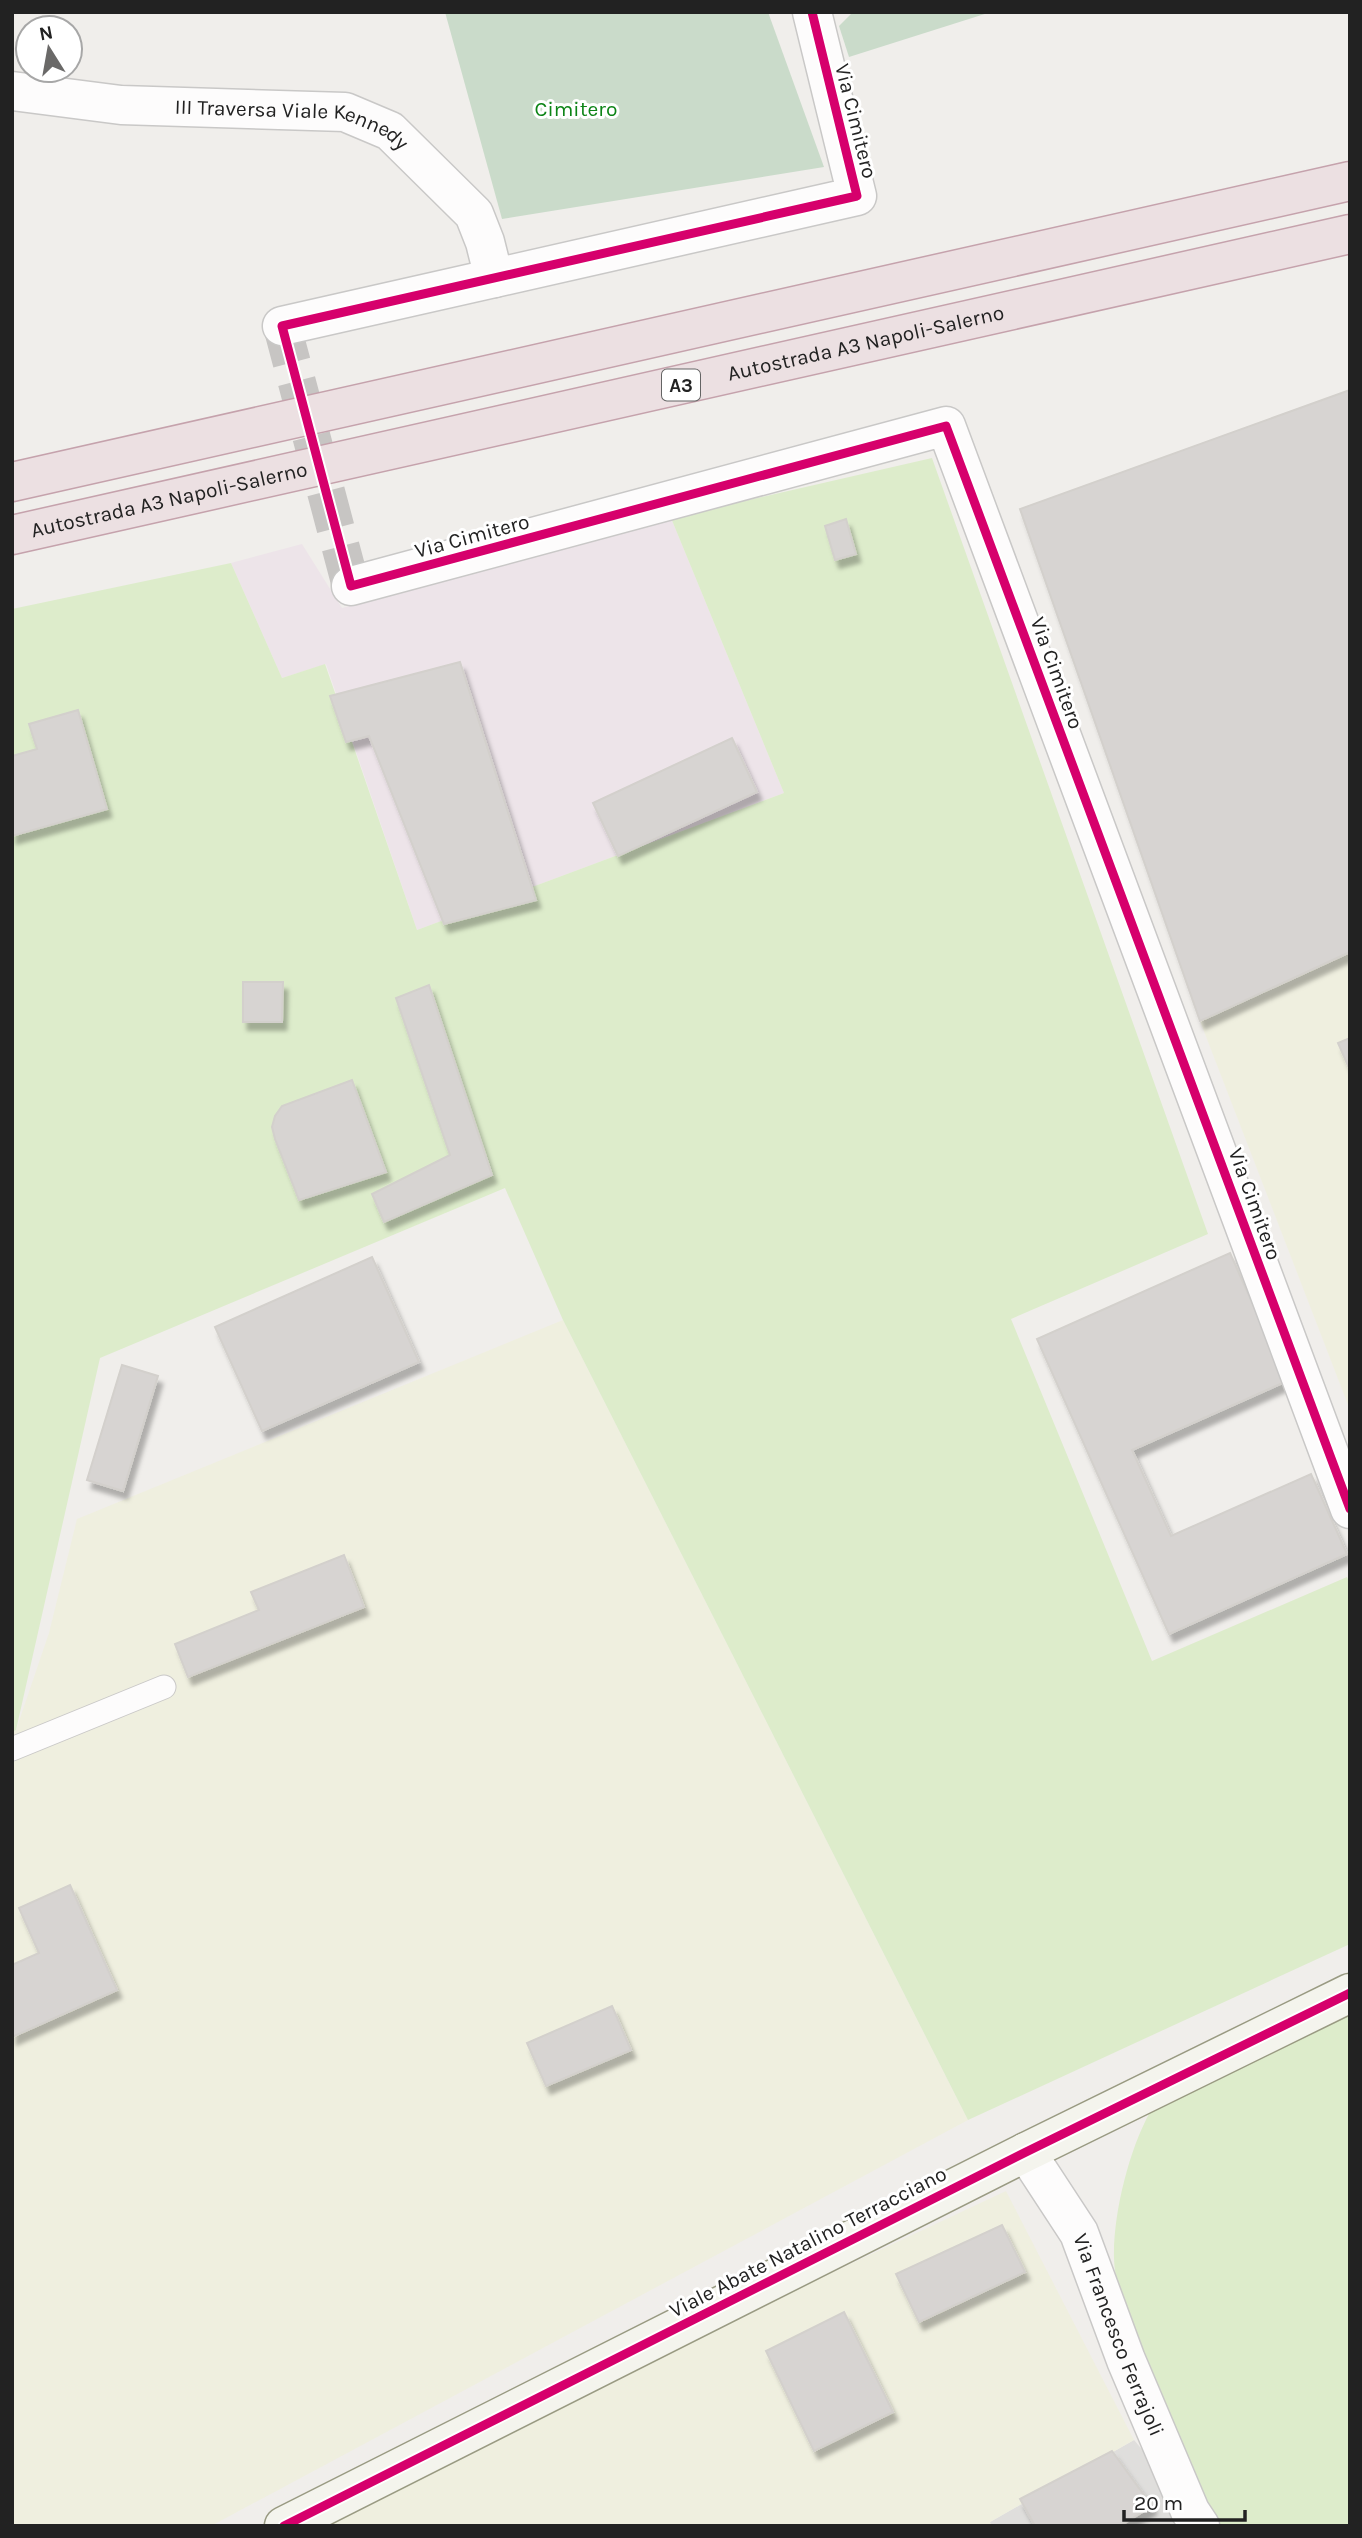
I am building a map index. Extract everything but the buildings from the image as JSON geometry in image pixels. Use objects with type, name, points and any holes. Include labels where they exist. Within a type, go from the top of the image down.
[{"type":"highway","points":[[12,482],[1350,181]]},
{"type":"highway","name":"Autostrada A3 Napoli-Salerno","points":[[12,536],[1350,234]]},
{"type":"street","name":"Via Cimitero","points":[[282,326],[857,196],[812,12]]},
{"type":"street","name":"III Traversa Viale Kennedy","points":[[12,91],[121,105],[345,111],[390,131],[474,214],[485,242],[494,278]]},
{"type":"street","name":"Via Cimitero","points":[[351,586],[946,426],[1350,1509]]},
{"type":"street","name":"Viale Abate Natalino Terracciano","points":[[284,2526],[1026,2152],[1350,1993]]},
{"type":"street","name":"Via Francesco Ferrajoli","points":[[1026,2152],[1079,2233],[1126,2360],[1190,2511],[1200,2526]]},
{"type":"lane","points":[[12,1749],[164,1687]]},
{"type":"shaded area","points":[[671,518],[784,793],[417,930],[326,664],[282,678],[231,563],[302,544],[342,608]]},
{"type":"shaded area","points":[[1134,2440],[1207,2526],[991,2526],[990,2522]]},
{"type":"green space","name":"Cimitero","points":[[445,12],[768,12],[824,167],[502,219]]},
{"type":"green space","points":[[853,12],[991,12],[849,57],[839,26]]},
{"type":"green space","points":[[932,458],[1208,1234],[1011,1319],[1152,1661],[1347,1577],[1350,1584],[1350,1944],[968,2120],[563,1320],[505,1188],[100,1358],[16,1730],[12,1732],[12,609],[231,563],[282,678],[325,664],[417,930],[784,793],[671,518]]},
{"type":"green space","points":[[1350,952],[1350,1410],[1200,1021]]},
{"type":"green space","points":[[563,1320],[968,2120],[211,2526],[12,2526],[12,1732],[16,1730],[49,1633],[77,1519]]},
{"type":"green space","points":[[1350,2015],[1350,2526],[1218,2526],[1203,2506],[1118,2290],[1114,2241],[1119,2202],[1129,2163],[1150,2112]]},
{"type":"green space","points":[[1006,2191],[1134,2440],[990,2522],[991,2526],[291,2526]]},
{"type":"tunnel","points":[[282,326],[351,586]]},
{"type":"cycle path","points":[[812,12],[857,196],[282,326],[351,586],[946,426],[1350,1509]]},
{"type":"cycle path","points":[[284,2526],[1026,2152],[1350,1993]]}]
